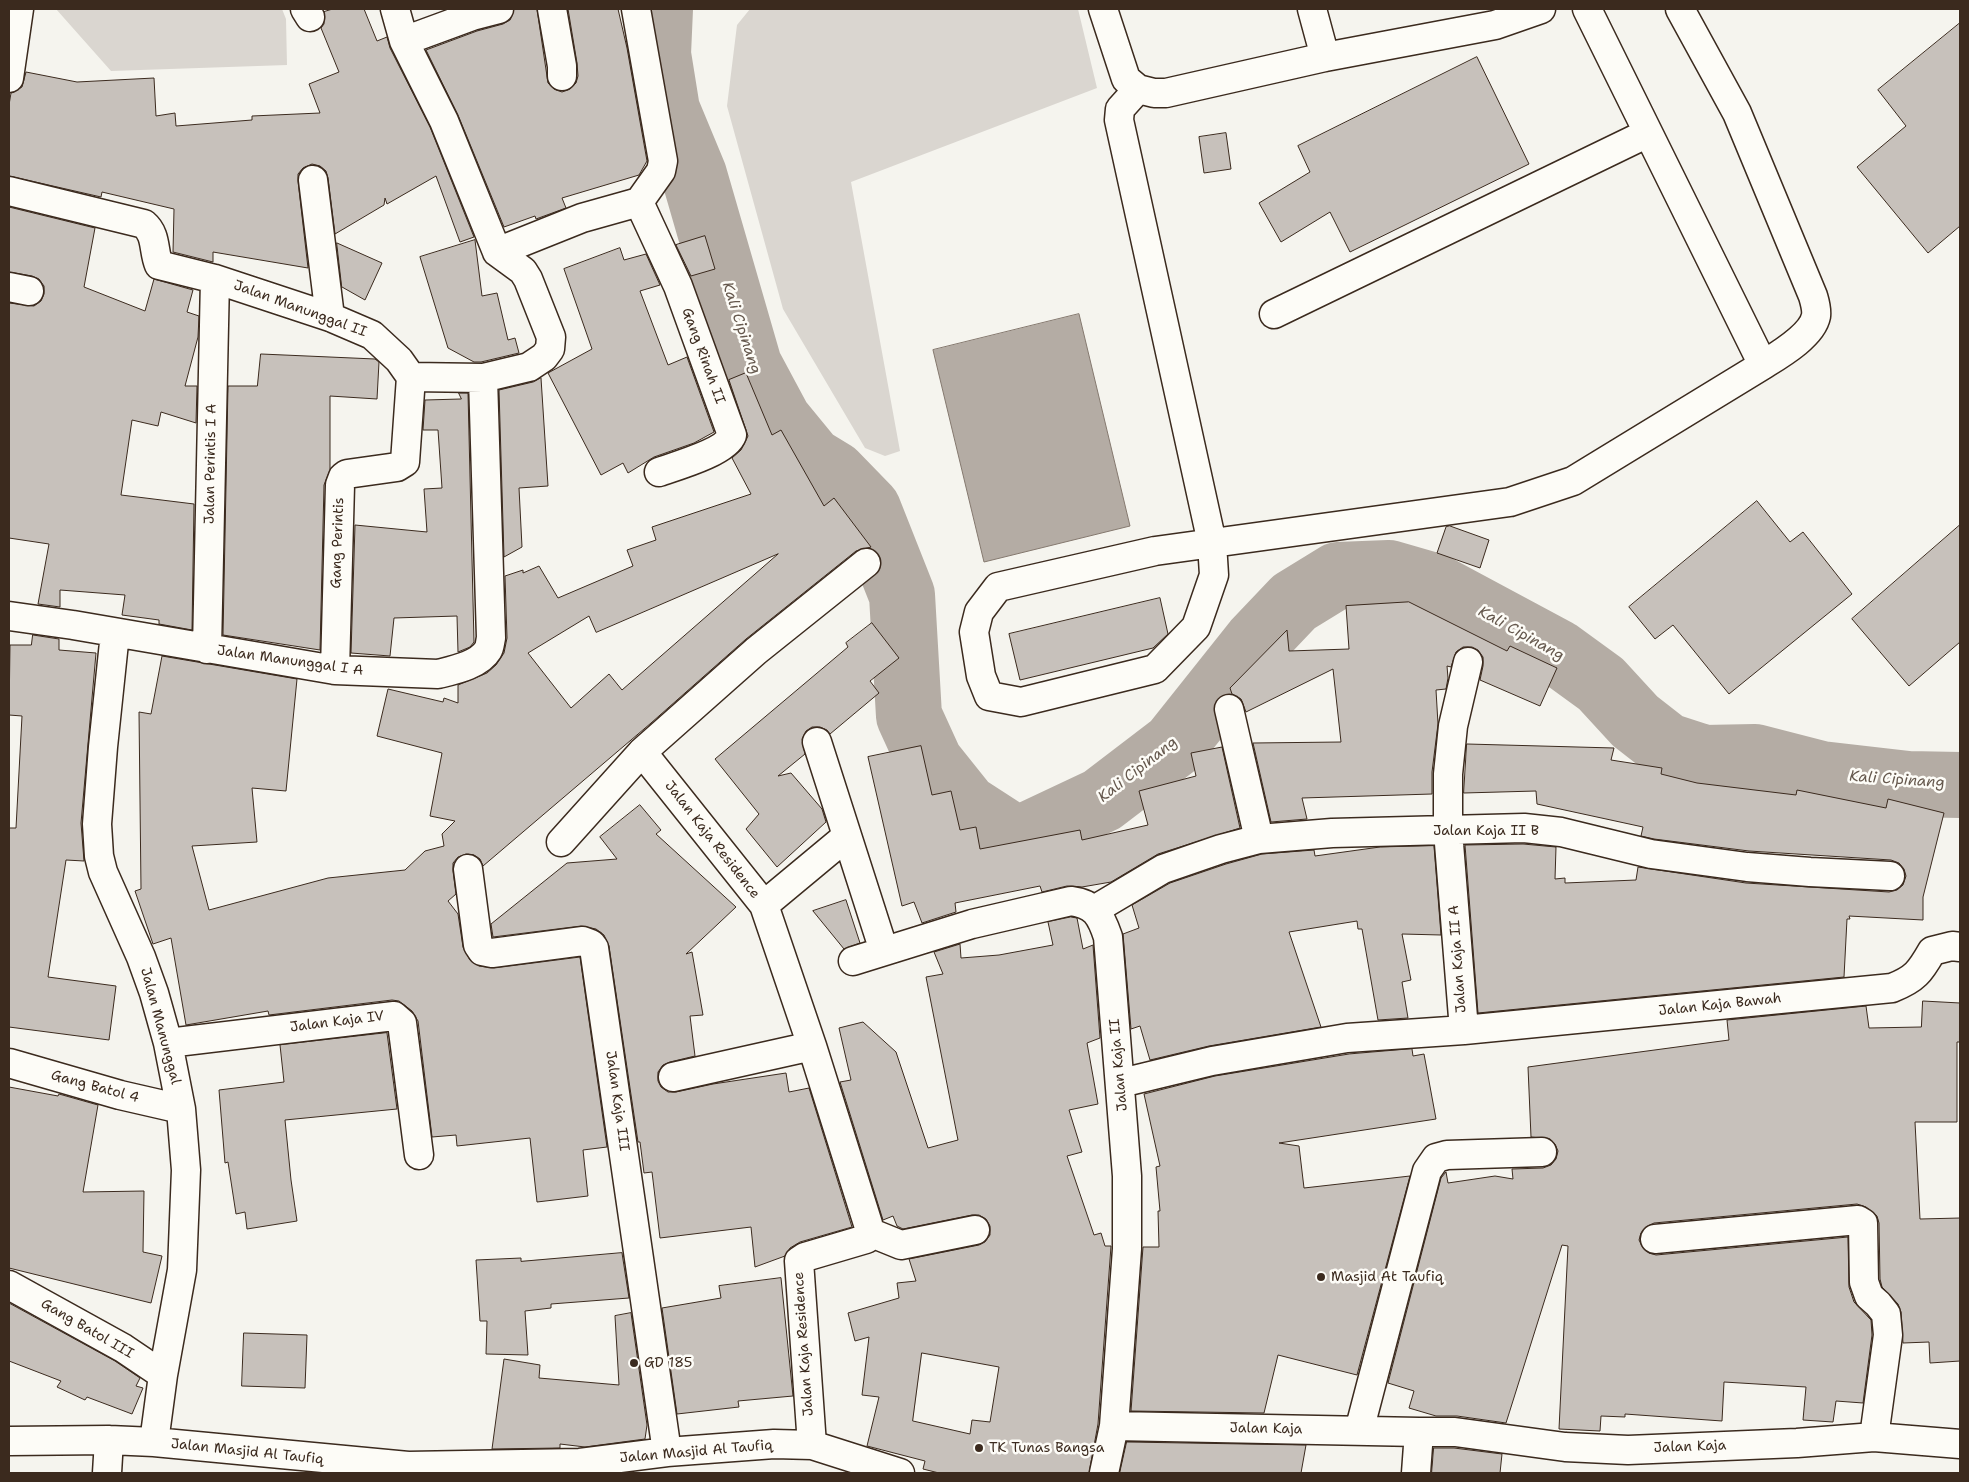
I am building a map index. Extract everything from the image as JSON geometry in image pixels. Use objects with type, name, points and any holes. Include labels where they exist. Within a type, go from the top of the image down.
[{"type":"street","points":[[9,78],[19,9]]},
{"type":"street","points":[[395,9],[404,41],[444,121],[497,252],[523,271],[551,337],[550,350],[544,357],[529,367],[483,378],[411,377]]},
{"type":"street","points":[[404,41],[472,16],[499,9]]},
{"type":"street","points":[[552,9],[562,76]]},
{"type":"street","points":[[497,252],[582,218],[639,202],[661,171],[663,161],[636,9]]},
{"type":"street","points":[[1103,9],[1126,79],[1138,89],[1154,93],[1166,93],[1325,57],[1495,24],[1541,9]]},
{"type":"street","points":[[1312,9],[1325,57]]},
{"type":"street","points":[[1587,9],[1763,365]]},
{"type":"street","points":[[1138,89],[1120,108],[1119,120],[1212,543],[1214,574],[1196,628],[1155,669],[1021,702],[989,696],[981,676],[974,632],[979,612],[998,587],[1156,551],[1212,543],[1510,502],[1573,481],[1786,351],[1811,326],[1816,318],[1817,308],[1737,113],[1680,9]]},
{"type":"street","points":[[1274,314],[1648,132]]},
{"type":"street","points":[[313,180],[330,317]]},
{"type":"street","name":"Jalan Manunggal II","points":[[9,191],[144,224],[150,229],[154,238],[159,265],[215,279],[330,317],[372,334],[399,360],[411,377]]},
{"type":"street","name":"Gang Rinah II","points":[[639,202],[678,286],[732,435],[730,440],[713,451],[659,472]]},
{"type":"street","name":"Jalan Perintis I A","points":[[207,649],[215,279]]},
{"type":"street","name":"Gang Perintis","points":[[335,670],[340,485],[347,474],[397,467],[405,462],[411,377]]},
{"type":"street","name":"Jalan Manunggal I A","points":[[115,633],[335,670],[438,674],[454,670],[477,660],[488,650],[492,638],[483,378]]},
{"type":"street","points":[[560,842],[642,752],[756,651],[866,563]]},
{"type":"street","points":[[9,616],[115,633]]},
{"type":"street","name":"Jalan Manunggal","points":[[115,633],[103,748],[97,824],[98,847],[103,872],[141,956],[168,1043],[181,1109],[186,1170],[182,1270],[163,1375],[154,1442]]},
{"type":"street","name":"Jalan Kaja II A","points":[[1121,1083],[1212,1061],[1293,1046],[1347,1038],[1464,1030],[1448,830],[1448,774],[1453,726],[1468,662]]},
{"type":"street","points":[[1229,709],[1259,839]]},
{"type":"street","points":[[817,742],[884,951]]},
{"type":"street","name":"Jalan Kaja Residence","points":[[642,752],[764,905],[812,1046],[868,1224],[869,1232],[866,1238],[805,1257],[799,1261],[812,1445]]},
{"type":"street","name":"Jalan Kaja II B","points":[[1094,910],[1163,869],[1221,849],[1259,839],[1332,833],[1524,828],[1561,832],[1651,854],[1747,867],[1890,876]]},
{"type":"street","points":[[764,905],[847,836]]},
{"type":"street","name":"Jalan Kaja III","points":[[468,869],[478,945],[482,951],[492,953],[583,941],[590,943],[594,948],[667,1452]]},
{"type":"street","points":[[853,961],[972,924],[1071,901],[1082,902],[1094,910]]},
{"type":"street","name":"Jalan Kaja II","points":[[1094,910],[1102,920],[1108,937],[1127,1176],[1128,1249],[1114,1426],[1104,1473]]},
{"type":"street","name":"Jalan Kaja Bawah","points":[[1464,1030],[1892,988],[1909,981],[1922,968],[1932,951],[1952,946],[1960,947]]},
{"type":"street","name":"Jalan Kaja IV","points":[[168,1043],[394,1016],[402,1023],[419,1155]]},
{"type":"street","points":[[673,1077],[812,1046]]},
{"type":"street","name":"Gang Batol 4","points":[[9,1063],[120,1095],[181,1109]]},
{"type":"street","points":[[1359,1431],[1427,1170],[1436,1158],[1447,1155],[1542,1152]]},
{"type":"street","points":[[1655,1239],[1858,1220],[1863,1223],[1864,1282],[1869,1296],[1882,1309],[1888,1320],[1888,1335],[1874,1437]]},
{"type":"street","points":[[869,1232],[901,1245],[974,1230]]},
{"type":"street","name":"Gang Batol III","points":[[9,1285],[123,1348],[163,1375]]},
{"type":"street","name":"Jalan Kaja","points":[[1114,1426],[1454,1432],[1565,1446],[1628,1450],[1797,1443],[1874,1437],[1960,1444]]},
{"type":"street","points":[[1416,1473],[1419,1432]]},
{"type":"street","points":[[107,1473],[109,1440]]},
{"type":"street","name":"Jalan Masjid Al Taufiq","points":[[9,1441],[109,1440],[154,1442],[346,1467],[580,1463],[667,1452],[774,1444],[812,1445],[900,1473]]},
{"type":"shaded area","points":[[56,9],[282,9],[286,19],[287,65],[111,71]]},
{"type":"shaded area","points":[[750,9],[1078,9],[1097,88],[851,182],[900,451],[885,456],[865,448],[783,309],[727,106],[737,25]]},
{"type":"shaded area","points":[[1079,314],[1130,526],[984,562],[933,350]]},
{"type":"building","points":[[333,9],[364,9],[377,41],[387,37],[390,48],[430,127],[474,237],[460,242],[436,176],[387,204],[385,198],[384,205],[335,234],[326,171],[320,166],[312,164],[303,168],[298,174],[308,268],[213,252],[213,262],[173,252],[174,209],[102,192],[101,197],[9,176],[9,105],[11,93],[22,87],[26,72],[77,82],[154,78],[156,116],[175,113],[176,126],[252,120],[252,116],[320,113],[309,84],[339,72],[321,28],[324,24],[324,12]]},
{"type":"building","points":[[514,9],[537,9],[548,83],[554,89],[562,92],[570,89],[576,83],[578,76],[568,9],[618,9],[627,48],[647,161],[639,175],[562,198],[566,208],[536,219],[535,216],[504,227],[458,115],[426,50],[477,31],[503,24],[510,20]]},
{"type":"building","points":[[1960,23],[1960,226],[1928,253],[1857,167],[1906,126],[1878,90]]},
{"type":"building","points":[[1477,57],[1529,164],[1350,252],[1330,212],[1281,242],[1259,203],[1310,172],[1298,146]]},
{"type":"building","points":[[1226,133],[1231,169],[1204,173],[1199,137]]},
{"type":"building","points":[[9,207],[95,228],[84,287],[145,311],[154,279],[193,290],[187,312],[199,316],[198,337],[185,386],[197,386],[196,423],[161,412],[158,426],[132,420],[121,495],[194,504],[192,630],[159,624],[159,620],[122,615],[125,595],[60,590],[60,607],[38,604],[49,544],[9,538],[9,303],[34,306],[41,301],[44,294],[44,286],[39,279],[32,276],[9,272]]},
{"type":"building","points":[[705,236],[715,269],[691,276],[676,245]]},
{"type":"building","points":[[475,240],[482,296],[497,293],[508,340],[515,338],[519,353],[481,362],[474,362],[448,348],[420,257]]},
{"type":"building","points":[[337,243],[382,263],[365,300],[342,287]]},
{"type":"building","points":[[620,248],[624,260],[646,254],[660,285],[640,291],[668,365],[687,357],[714,432],[694,443],[654,457],[628,473],[623,463],[601,475],[548,373],[592,349],[564,269]]},
{"type":"building","points":[[261,354],[375,359],[379,362],[377,399],[330,396],[330,470],[324,485],[320,650],[223,635],[228,386],[257,386]]},
{"type":"building","points":[[746,373],[772,435],[781,430],[824,506],[834,498],[871,547],[856,551],[746,639],[651,723],[483,866],[480,859],[474,855],[466,854],[458,857],[453,863],[456,894],[448,901],[458,914],[463,947],[470,960],[479,966],[494,968],[580,957],[607,1147],[583,1150],[588,1196],[537,1202],[530,1138],[457,1146],[456,1135],[432,1137],[418,1021],[412,1011],[399,1001],[392,1000],[269,1015],[268,1011],[186,1025],[171,938],[153,944],[135,891],[141,889],[139,712],[151,714],[162,656],[297,679],[286,791],[252,788],[257,842],[192,846],[209,910],[328,878],[405,870],[425,851],[444,846],[442,834],[455,821],[430,816],[442,753],[377,736],[388,689],[443,702],[444,698],[458,703],[458,685],[487,673],[496,665],[504,653],[507,638],[505,576],[523,570],[523,573],[539,566],[558,598],[633,566],[627,550],[656,540],[652,527],[751,494],[732,458],[741,450],[748,436],[729,380]],"holes":[[[778,554],[622,690],[609,674],[571,708],[528,653],[589,616],[596,632]]]},
{"type":"building","points":[[541,378],[548,486],[519,488],[522,547],[504,557],[499,390],[533,382]]},
{"type":"building","points":[[459,393],[468,393],[474,642],[470,647],[458,652],[457,616],[394,618],[390,656],[351,653],[355,525],[427,532],[424,489],[442,488],[438,430],[423,430],[425,400],[461,399]]},
{"type":"building","points":[[1757,501],[1790,542],[1803,532],[1852,594],[1729,694],[1673,625],[1655,639],[1629,607]]},
{"type":"building","points":[[1960,525],[1960,642],[1909,686],[1852,619]]},
{"type":"building","points":[[1450,526],[1489,540],[1480,568],[1437,553],[1446,527]]},
{"type":"building","points":[[1160,598],[1168,634],[1153,648],[1020,680],[1009,634]]},
{"type":"building","points":[[1409,602],[1507,651],[1510,646],[1557,668],[1540,706],[1480,680],[1483,657],[1478,650],[1472,647],[1463,647],[1456,652],[1451,667],[1447,666],[1448,678],[1446,689],[1436,690],[1438,724],[1432,772],[1432,794],[1302,798],[1307,819],[1271,822],[1253,743],[1341,742],[1333,669],[1246,712],[1241,699],[1232,694],[1230,688],[1287,630],[1289,651],[1349,649],[1346,606]]},
{"type":"building","points":[[872,623],[899,658],[870,681],[879,693],[830,734],[827,730],[820,727],[812,727],[806,731],[802,739],[805,754],[778,776],[791,773],[822,809],[826,822],[777,867],[746,829],[759,814],[715,759],[848,647],[846,643]]},
{"type":"building","points":[[33,635],[59,639],[59,650],[96,653],[81,823],[84,861],[66,860],[48,977],[116,986],[109,1040],[9,1027],[9,828],[16,828],[22,716],[9,715],[10,645],[31,645]]},
{"type":"building","points":[[1467,744],[1614,748],[1611,760],[1662,768],[1661,774],[1697,783],[1796,795],[1797,790],[1886,808],[1888,799],[1944,813],[1923,897],[1923,920],[1849,916],[1850,919],[1847,919],[1844,977],[1478,1013],[1465,845],[1523,844],[1556,847],[1555,879],[1565,878],[1565,883],[1636,880],[1638,867],[1746,883],[1889,892],[1897,890],[1903,885],[1906,876],[1904,869],[1899,863],[1891,860],[1749,851],[1654,839],[1641,836],[1643,827],[1537,804],[1536,791],[1464,793]]},
{"type":"building","points":[[921,746],[932,795],[951,791],[960,830],[976,827],[980,849],[1080,830],[1082,840],[1148,825],[1139,791],[1196,776],[1191,753],[1222,747],[1240,828],[1158,854],[1111,882],[1082,887],[1067,886],[1042,892],[1040,886],[955,903],[956,912],[922,923],[914,902],[902,906],[868,757]]},
{"type":"building","points":[[640,805],[661,830],[656,834],[736,907],[686,954],[692,952],[703,1015],[690,1016],[695,1056],[663,1065],[658,1072],[658,1081],[661,1087],[668,1092],[676,1092],[713,1084],[786,1073],[789,1092],[809,1088],[852,1227],[800,1242],[790,1248],[785,1256],[755,1267],[751,1227],[660,1238],[652,1172],[644,1173],[640,1142],[638,1142],[609,946],[604,935],[596,929],[581,926],[493,937],[491,924],[567,863],[617,859],[600,837]]},
{"type":"building","points":[[1434,846],[1441,935],[1402,934],[1411,980],[1402,982],[1408,1018],[1378,1020],[1362,929],[1358,929],[1357,921],[1289,932],[1321,1027],[1209,1046],[1150,1060],[1140,1026],[1131,1029],[1123,934],[1139,928],[1132,905],[1170,883],[1262,854],[1314,850],[1315,856],[1380,847]]},
{"type":"building","points":[[846,900],[860,943],[844,949],[813,911]]},
{"type":"building","points":[[1071,917],[1077,918],[1083,949],[1093,945],[1100,1038],[1087,1043],[1098,1104],[1069,1110],[1082,1152],[1067,1156],[1094,1235],[1101,1233],[1105,1246],[1111,1246],[1098,1424],[1089,1473],[939,1473],[923,1469],[925,1461],[867,1446],[879,1397],[862,1395],[869,1337],[855,1341],[848,1313],[899,1298],[897,1283],[916,1281],[909,1259],[979,1245],[985,1242],[990,1235],[990,1226],[986,1219],[979,1215],[903,1229],[897,1226],[893,1216],[883,1220],[840,1082],[851,1080],[839,1028],[863,1022],[896,1052],[928,1148],[958,1140],[926,977],[943,974],[934,952],[960,944],[961,958],[999,955],[1053,945],[1048,922]],"holes":[[[922,1353],[999,1367],[990,1422],[972,1420],[970,1434],[913,1421]]]},
{"type":"building","points":[[1923,1001],[1960,1003],[1960,1042],[1957,1042],[1957,1122],[1915,1122],[1920,1219],[1960,1218],[1960,1361],[1930,1363],[1929,1342],[1903,1343],[1901,1312],[1898,1304],[1882,1287],[1880,1279],[1879,1223],[1877,1216],[1866,1207],[1857,1204],[1654,1223],[1646,1227],[1641,1233],[1639,1240],[1643,1248],[1649,1253],[1656,1255],[1848,1237],[1849,1287],[1854,1302],[1871,1320],[1872,1335],[1863,1403],[1836,1401],[1833,1422],[1803,1420],[1806,1387],[1724,1382],[1722,1421],[1625,1414],[1625,1417],[1601,1416],[1600,1431],[1559,1429],[1568,1246],[1562,1245],[1506,1423],[1457,1416],[1436,1416],[1409,1408],[1414,1391],[1388,1383],[1441,1178],[1446,1172],[1448,1183],[1495,1176],[1513,1179],[1512,1169],[1543,1168],[1551,1165],[1556,1159],[1558,1151],[1550,1139],[1531,1137],[1528,1067],[1729,1040],[1727,1020],[1866,1006],[1869,1028],[1921,1027]]},
{"type":"building","points":[[387,1033],[397,1109],[285,1120],[297,1221],[247,1229],[245,1212],[236,1214],[228,1162],[225,1163],[219,1090],[284,1082],[280,1045]]},
{"type":"building","points":[[1412,1049],[1413,1056],[1424,1054],[1436,1119],[1279,1143],[1299,1146],[1304,1188],[1410,1176],[1357,1375],[1278,1355],[1264,1413],[1131,1411],[1143,1247],[1159,1247],[1158,1211],[1160,1211],[1156,1167],[1160,1166],[1144,1094],[1215,1076],[1349,1054]]},
{"type":"building","points":[[9,1087],[58,1096],[59,1094],[98,1105],[83,1192],[144,1191],[143,1252],[162,1256],[151,1303],[9,1268]]},
{"type":"building","points":[[622,1253],[629,1298],[551,1304],[551,1308],[525,1311],[528,1355],[486,1354],[487,1321],[480,1321],[476,1260],[521,1258],[521,1261]]},
{"type":"building","points":[[781,1278],[793,1396],[738,1401],[739,1407],[677,1414],[662,1308],[721,1298],[719,1286]]},
{"type":"building","points":[[9,1303],[115,1361],[140,1378],[136,1386],[143,1388],[132,1414],[87,1397],[85,1400],[57,1387],[61,1381],[9,1361]]},
{"type":"building","points":[[631,1313],[647,1425],[645,1439],[585,1447],[560,1444],[560,1448],[492,1449],[504,1359],[540,1365],[539,1378],[619,1385],[615,1316]]},
{"type":"building","points":[[244,1333],[307,1335],[305,1388],[242,1386]]},
{"type":"building","points":[[1127,1442],[1306,1445],[1301,1473],[1120,1473]]},
{"type":"building","points":[[1434,1448],[1454,1448],[1502,1454],[1500,1473],[1432,1473]]},
{"type":"waterway","name":"Kali Cipinang","points":[[660,9],[658,54],[667,110],[694,175],[749,365],[779,421],[811,460],[834,474],[868,509],[902,595],[909,716],[930,762],[966,807],[1017,840],[1102,800],[1174,745],[1256,642],[1294,602],[1338,575],[1389,573],[1434,586],[1557,652],[1601,684],[1635,721],[1667,746],[1704,758],[1755,757],[1821,774],[1908,784],[1960,785]]},
{"type":"place","name":"Masjid At Taufiq","points":[[1321,1277]]},
{"type":"place","name":"GD 185","points":[[634,1363]]},
{"type":"place","name":"TK Tunas Bangsa","points":[[979,1448]]}]
